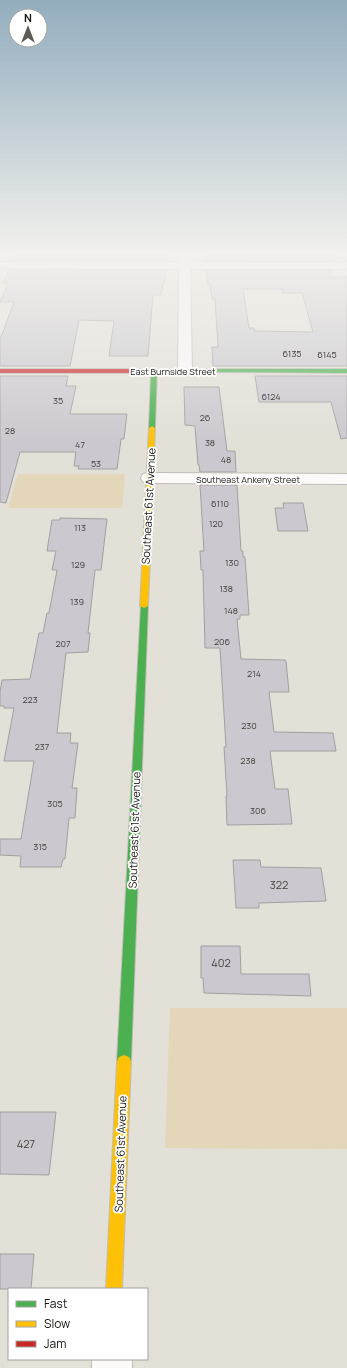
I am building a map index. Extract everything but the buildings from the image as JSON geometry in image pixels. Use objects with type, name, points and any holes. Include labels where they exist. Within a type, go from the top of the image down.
[{"type":"street","points":[[184,316],[185,371]]},
{"type":"street","name":"East Burnside Street","points":[[0,371],[347,371]]},
{"type":"street","name":"Southeast 61st Avenue","points":[[114,1288],[154,371]]},
{"type":"street","name":"Southeast Ankeny Street","points":[[149,478],[347,479]]},
{"type":"shaded area","points":[[18,474],[125,474],[122,508],[8,508]]},
{"type":"shaded area","points":[[170,1008],[347,1008],[347,1149],[165,1148]]},
{"type":"traffic: fast","points":[[152,428],[154,371]]},
{"type":"traffic: fast","points":[[207,371],[347,371]]},
{"type":"traffic: fast","points":[[124,1061],[144,606]]},
{"type":"traffic: slow","points":[[144,606],[152,428]]},
{"type":"traffic: slow","points":[[114,1288],[124,1061]]},
{"type":"traffic: jam","points":[[0,371],[207,371]]}]
